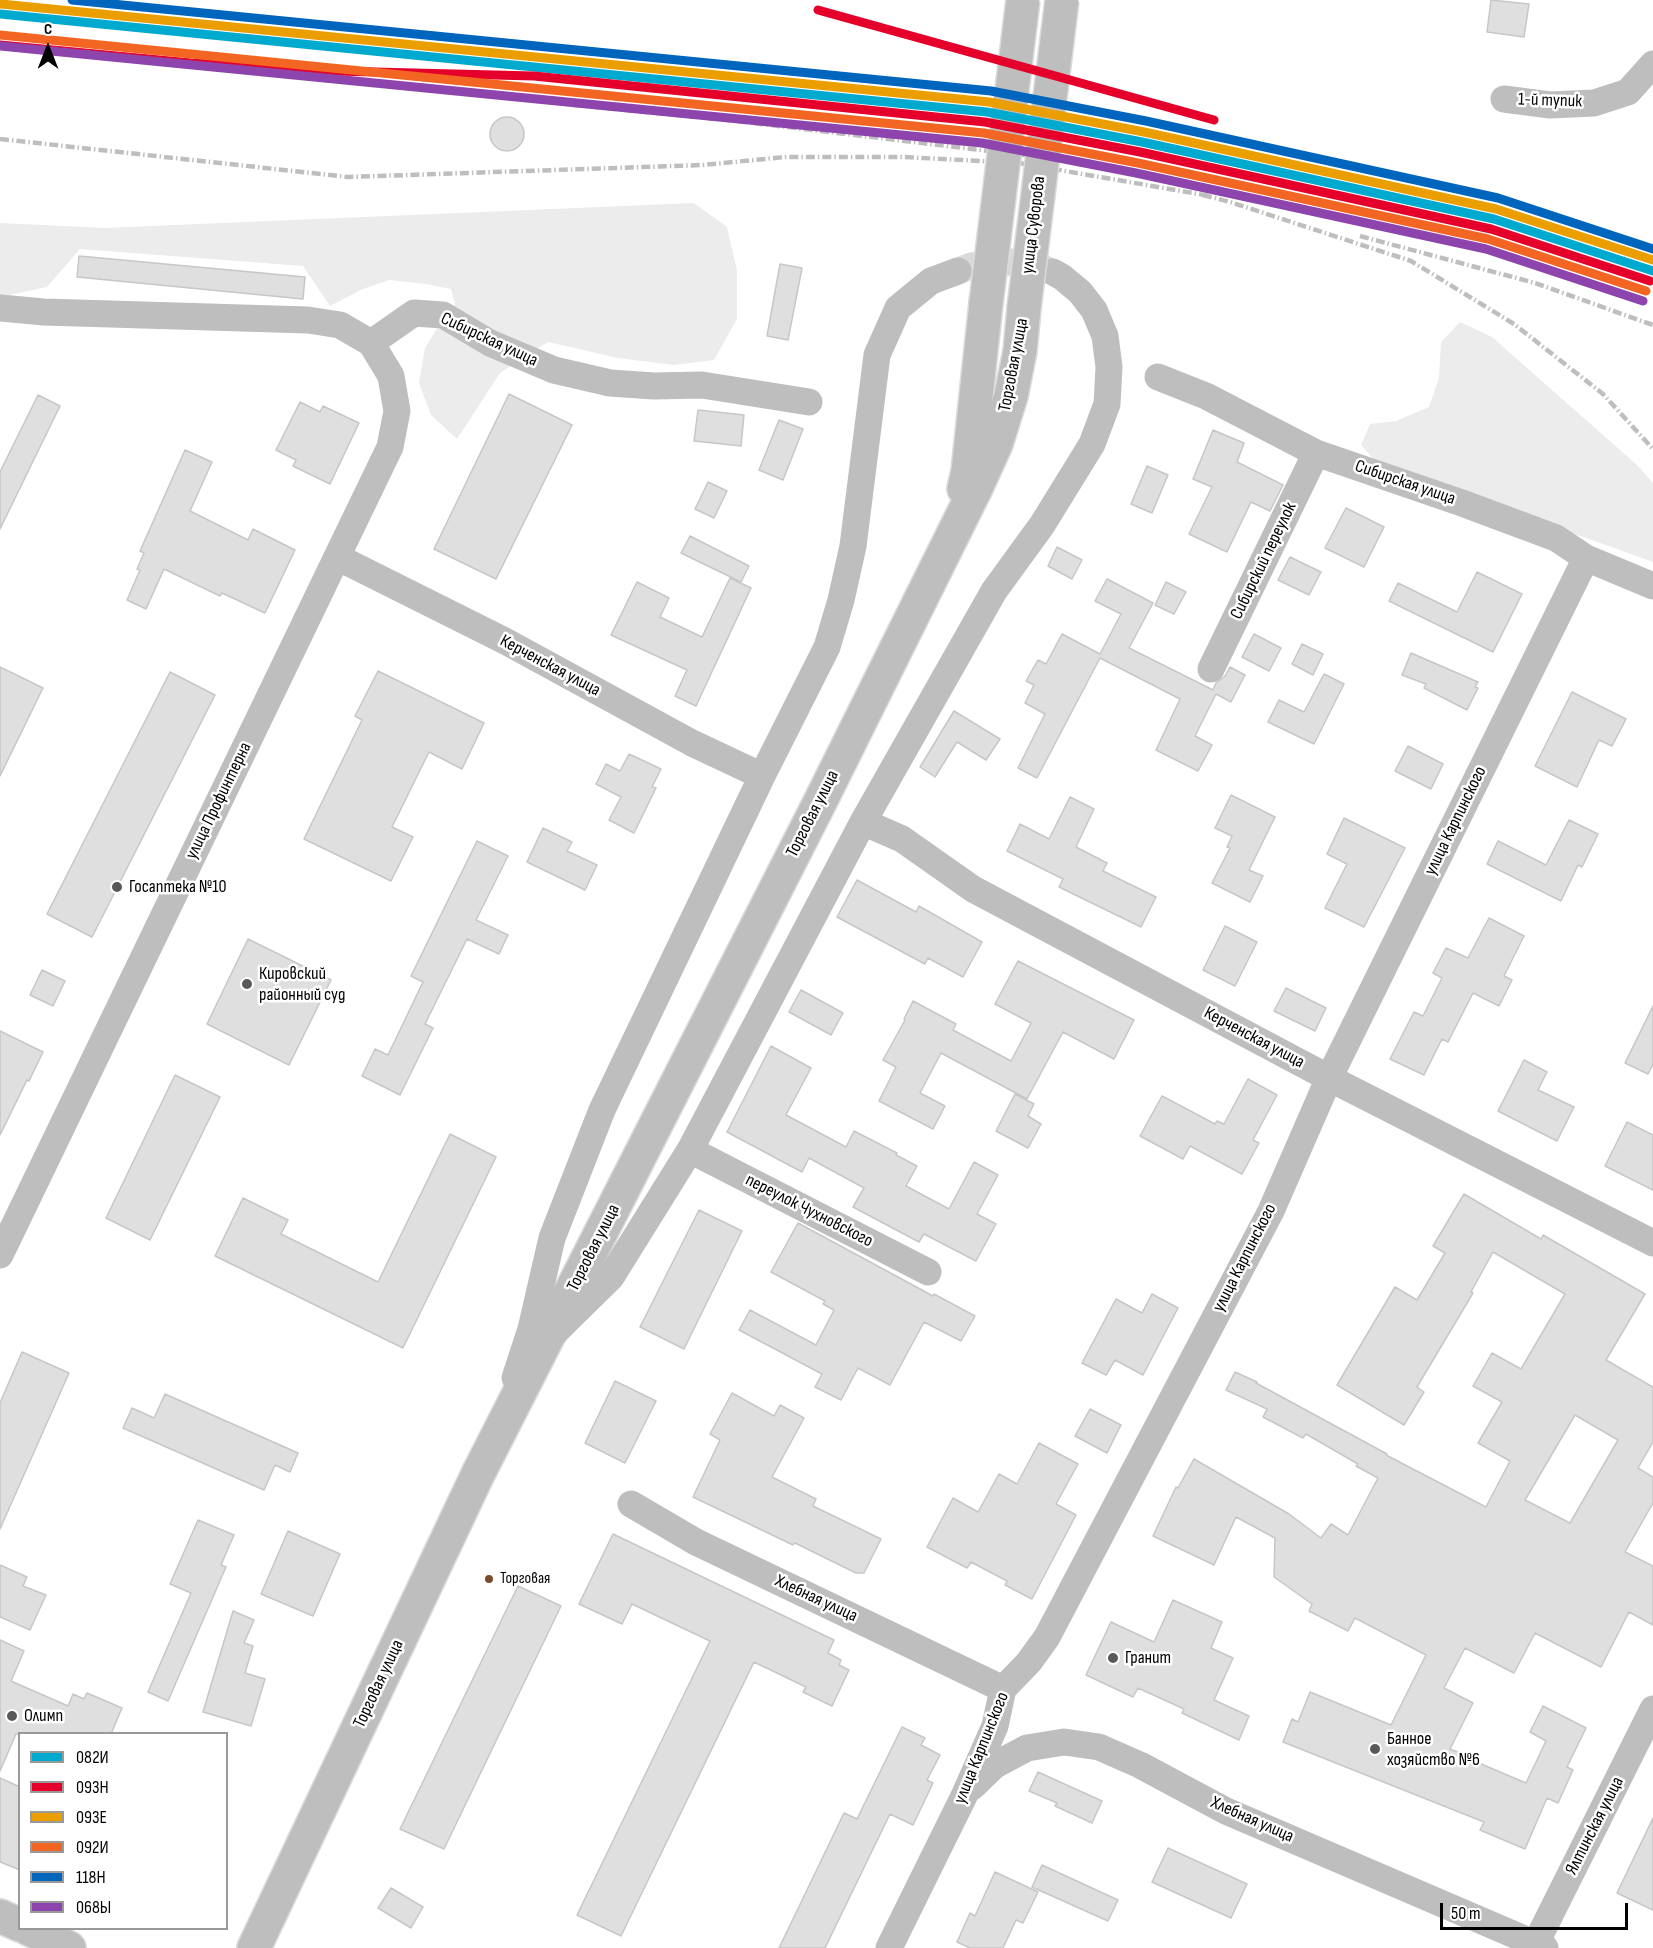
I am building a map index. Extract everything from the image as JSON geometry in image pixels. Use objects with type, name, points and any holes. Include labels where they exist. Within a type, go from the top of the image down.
[{"type":"main road","name":"Торговая улица","points":[[943,552],[960,506],[968,471],[1023,0]]},
{"type":"main road","name":"улица Суворова","points":[[1024,308],[1062,0]]},
{"type":"main road","name":"Торговая улица","points":[[254,1948],[473,1485],[821,800],[996,444],[1011,396],[1020,351],[1024,308]]},
{"type":"main road","points":[[0,1916],[18,1924]]},
{"type":"main road","points":[[29,1930],[69,1948]]},
{"type":"street","name":"1-й тупик","points":[[1504,99],[1550,105],[1594,103],[1628,93],[1653,64]]},
{"type":"street","points":[[492,1447],[531,1329],[552,1238],[598,1121],[826,647],[841,600],[853,546],[877,356],[898,308],[931,281],[958,271]]},
{"type":"street","points":[[546,1342],[611,1277],[690,1150],[863,822],[994,591],[1042,525],[1092,444],[1107,404],[1109,367],[1105,336],[1095,310],[1080,291],[1053,272]]},
{"type":"street","points":[[0,308],[44,312],[308,320],[340,325],[370,342]]},
{"type":"street","name":"Сибирская улица","points":[[370,342],[414,313],[443,315],[490,343],[554,370],[610,383],[654,386],[702,385],[809,402]]},
{"type":"street","name":"улица Профинтерна","points":[[0,1255],[390,447],[397,411],[391,376],[370,342]]},
{"type":"street","name":"Сибирская улица","points":[[1158,377],[1206,396],[1316,453],[1557,538],[1586,558],[1653,586]]},
{"type":"street","name":"Сибирский переулок","points":[[1211,669],[1316,453]]},
{"type":"street","name":"Керченская улица","points":[[337,557],[505,642],[692,743],[762,776]]},
{"type":"street","name":"улица Карпинского","points":[[889,1948],[965,1794],[995,1726],[1004,1689],[1029,1662],[1053,1627],[1271,1210],[1329,1078],[1586,558]]},
{"type":"street","name":"Керченская улица","points":[[863,822],[902,839],[973,889],[1329,1078],[1653,1243]]},
{"type":"street","name":"переулок Чухновского","points":[[690,1150],[928,1272]]},
{"type":"street","name":"Хлебная улица","points":[[631,1504],[696,1542],[1004,1689]]},
{"type":"street","name":"Ялтинская улица","points":[[1541,1946],[1653,1709]]},
{"type":"street","name":"Хлебная улица","points":[[965,1794],[995,1765],[1027,1748],[1064,1742],[1099,1747],[1140,1765],[1226,1810],[1541,1946]]},
{"type":"shaded area","points":[[694,203],[727,227],[737,271],[737,319],[714,360],[674,365],[618,358],[548,342],[500,373],[457,439],[431,415],[419,383],[425,348],[455,304],[451,289],[389,280],[363,289],[330,306],[303,266],[80,249],[47,287],[0,297],[0,223],[105,228]]},
{"type":"shaded area","points":[[1460,322],[1492,337],[1637,465],[1653,483],[1653,562],[1377,463],[1361,445],[1370,424],[1396,421],[1429,407],[1439,378],[1441,342]]},
{"type":"building","points":[[1491,0],[1529,4],[1524,37],[1487,32]]},
{"type":"building","points":[[507,117],[519,122],[524,134],[519,146],[507,151],[495,146],[490,134],[495,122]]},
{"type":"building","points":[[79,256],[305,277],[303,299],[77,277]]},
{"type":"building","points":[[780,264],[802,268],[788,340],[767,336]]},
{"type":"building","points":[[509,394],[572,425],[496,579],[434,549]]},
{"type":"building","points":[[38,395],[60,406],[0,529],[0,472]]},
{"type":"building","points":[[300,402],[320,412],[323,406],[359,423],[330,484],[293,466],[296,460],[276,450]]},
{"type":"building","points":[[698,410],[744,415],[741,446],[694,441]]},
{"type":"building","points":[[779,420],[803,429],[783,480],[759,470]]},
{"type":"building","points":[[1213,430],[1244,443],[1237,462],[1283,485],[1270,511],[1251,502],[1227,552],[1189,534],[1212,487],[1193,479]]},
{"type":"building","points":[[185,450],[212,462],[190,511],[248,540],[253,529],[295,550],[265,613],[222,593],[220,596],[164,569],[146,609],[127,600],[140,570],[137,569],[144,553],[140,551]]},
{"type":"building","points":[[1147,466],[1168,475],[1152,513],[1131,504]]},
{"type":"building","points":[[708,482],[727,491],[714,518],[695,509]]},
{"type":"building","points":[[1346,508],[1384,527],[1364,567],[1325,548]]},
{"type":"building","points":[[690,536],[749,566],[741,582],[681,553]]},
{"type":"building","points":[[1057,547],[1082,560],[1072,579],[1048,566]]},
{"type":"building","points":[[1290,557],[1321,572],[1309,595],[1278,580]]},
{"type":"building","points":[[1477,572],[1522,594],[1493,652],[1389,601],[1398,583],[1457,612]]},
{"type":"building","points":[[730,578],[751,588],[696,706],[675,696],[687,670],[611,635],[637,582],[669,598],[660,617],[702,637]]},
{"type":"building","points":[[1107,579],[1153,603],[1129,648],[1213,690],[1230,667],[1245,675],[1231,702],[1216,694],[1195,736],[1212,745],[1198,771],[1156,750],[1180,699],[1100,658],[1037,778],[1018,768],[1045,714],[1025,703],[1034,685],[1026,681],[1038,660],[1046,664],[1062,634],[1100,654],[1121,614],[1095,601]]},
{"type":"building","points":[[1166,582],[1186,592],[1174,614],[1155,605]]},
{"type":"building","points":[[1254,634],[1281,648],[1269,671],[1242,657]]},
{"type":"building","points":[[1302,644],[1323,654],[1313,675],[1292,664]]},
{"type":"building","points":[[1411,653],[1478,682],[1475,687],[1478,688],[1467,710],[1424,688],[1426,684],[1402,675]]},
{"type":"building","points":[[0,667],[43,688],[0,776]]},
{"type":"building","points":[[378,671],[484,723],[462,769],[429,752],[392,827],[413,837],[391,881],[304,839],[362,720],[355,716]]},
{"type":"building","points":[[170,672],[215,695],[92,937],[47,914]]},
{"type":"building","points":[[1324,674],[1344,684],[1314,744],[1268,722],[1279,700],[1304,712]]},
{"type":"building","points":[[1572,692],[1626,719],[1612,746],[1599,740],[1577,787],[1535,766]]},
{"type":"building","points":[[954,711],[1000,739],[986,760],[957,742],[935,777],[920,767]]},
{"type":"building","points":[[1408,746],[1443,764],[1431,789],[1395,771]]},
{"type":"building","points":[[629,754],[661,769],[652,787],[656,788],[634,833],[609,820],[621,797],[596,784],[606,764],[620,771]]},
{"type":"building","points":[[1231,795],[1275,817],[1249,870],[1263,876],[1250,902],[1212,883],[1230,848],[1227,847],[1232,836],[1215,828]]},
{"type":"building","points":[[1070,797],[1094,809],[1076,847],[1107,863],[1103,871],[1156,897],[1141,927],[1059,887],[1063,879],[1007,851],[1020,824],[1049,839]]},
{"type":"building","points":[[1344,818],[1405,848],[1364,927],[1325,908],[1347,864],[1327,854]]},
{"type":"building","points":[[1569,820],[1598,834],[1582,867],[1578,865],[1561,901],[1487,864],[1498,841],[1546,865]]},
{"type":"building","points":[[543,828],[572,842],[567,851],[597,865],[585,890],[527,862]]},
{"type":"building","points":[[477,841],[508,856],[476,920],[508,935],[499,954],[467,939],[425,1024],[433,1028],[400,1095],[362,1076],[375,1049],[388,1055],[423,982],[411,976]]},
{"type":"building","points":[[857,880],[916,912],[919,906],[982,942],[963,977],[928,958],[925,964],[837,917]]},
{"type":"building","points":[[1489,918],[1524,936],[1504,976],[1512,980],[1499,1006],[1473,993],[1448,1042],[1442,1039],[1424,1075],[1390,1059],[1414,1012],[1423,1016],[1442,978],[1433,973],[1446,948],[1468,958]]},
{"type":"building","points":[[1225,926],[1257,942],[1235,986],[1203,970]]},
{"type":"building","points":[[248,939],[331,980],[289,1065],[207,1024]]},
{"type":"building","points":[[1018,961],[1134,1020],[1114,1059],[1063,1032],[1027,1099],[941,1053],[920,1093],[945,1106],[933,1129],[879,1101],[896,1067],[883,1060],[913,1001],[956,1024],[953,1030],[1011,1061],[1031,1023],[995,1004]]},
{"type":"building","points":[[42,970],[65,981],[53,1006],[30,995]]},
{"type":"building","points":[[1286,988],[1326,1008],[1315,1031],[1274,1011]]},
{"type":"building","points":[[801,990],[843,1013],[831,1035],[789,1012]]},
{"type":"building","points":[[1653,1006],[1653,1064],[1648,1074],[1625,1063]]},
{"type":"building","points":[[0,1031],[43,1052],[0,1135]]},
{"type":"building","points":[[771,1046],[811,1068],[786,1115],[846,1147],[854,1131],[897,1153],[896,1155],[917,1166],[906,1186],[949,1209],[974,1162],[998,1175],[977,1214],[996,1224],[976,1261],[924,1234],[919,1242],[853,1207],[864,1188],[809,1158],[802,1172],[727,1132]]},
{"type":"building","points":[[1524,1060],[1547,1072],[1538,1090],[1574,1107],[1557,1141],[1498,1111]]},
{"type":"building","points":[[175,1075],[220,1097],[150,1240],[106,1218]]},
{"type":"building","points":[[1248,1079],[1277,1095],[1253,1140],[1259,1143],[1242,1174],[1190,1146],[1183,1159],[1140,1136],[1162,1096],[1215,1124],[1217,1121],[1224,1124]]},
{"type":"building","points":[[1015,1094],[1034,1104],[1028,1116],[1041,1124],[1028,1148],[996,1131]]},
{"type":"building","points":[[1627,1122],[1653,1135],[1653,1190],[1605,1166]]},
{"type":"building","points":[[450,1134],[496,1157],[403,1348],[215,1256],[243,1198],[288,1220],[281,1234],[378,1282]]},
{"type":"building","points":[[1464,1194],[1541,1239],[1543,1235],[1645,1294],[1606,1360],[1653,1387],[1653,1442],[1638,1468],[1653,1477],[1653,1503],[1625,1552],[1653,1566],[1653,1625],[1629,1612],[1601,1667],[1535,1633],[1514,1673],[1465,1648],[1444,1688],[1473,1703],[1450,1749],[1526,1783],[1546,1741],[1530,1732],[1543,1706],[1586,1728],[1567,1767],[1573,1770],[1558,1803],[1547,1798],[1525,1849],[1480,1830],[1484,1822],[1283,1742],[1292,1719],[1298,1722],[1310,1692],[1391,1725],[1426,1655],[1355,1618],[1348,1631],[1309,1611],[1312,1604],[1274,1577],[1275,1538],[1236,1517],[1214,1565],[1153,1536],[1176,1487],[1178,1488],[1194,1459],[1289,1514],[1321,1538],[1331,1524],[1348,1535],[1378,1478],[1306,1434],[1303,1438],[1263,1417],[1267,1409],[1226,1390],[1235,1372],[1486,1507],[1510,1461],[1478,1443],[1502,1402],[1473,1386],[1492,1353],[1521,1369],[1565,1294],[1493,1252],[1471,1292],[1473,1293],[1417,1387],[1424,1392],[1404,1425],[1337,1385],[1395,1287],[1417,1300],[1445,1253],[1433,1246]],"holes":[[[1575,1415],[1618,1440],[1570,1523],[1525,1500]]]},
{"type":"building","points":[[699,1210],[742,1231],[684,1349],[640,1327]]},
{"type":"building","points":[[798,1223],[933,1296],[934,1294],[975,1316],[961,1341],[924,1322],[890,1385],[858,1368],[841,1400],[815,1387],[822,1374],[739,1330],[750,1310],[816,1345],[834,1310],[823,1304],[825,1301],[771,1272]]},
{"type":"building","points":[[1152,1294],[1178,1308],[1143,1375],[1115,1360],[1106,1375],[1082,1363],[1116,1299],[1142,1313]]},
{"type":"building","points":[[22,1352],[69,1373],[0,1529],[0,1403]]},
{"type":"building","points":[[615,1381],[656,1401],[625,1463],[585,1443]]},
{"type":"building","points":[[732,1393],[774,1416],[780,1405],[804,1418],[772,1477],[816,1499],[813,1506],[881,1539],[864,1573],[856,1573],[795,1543],[793,1545],[693,1497],[720,1440],[710,1434]]},
{"type":"building","points":[[165,1394],[298,1453],[290,1472],[275,1465],[264,1490],[123,1428],[132,1408],[154,1418]]},
{"type":"building","points":[[1090,1409],[1121,1425],[1107,1453],[1075,1436]]},
{"type":"building","points":[[1039,1443],[1078,1464],[1056,1504],[1076,1515],[1032,1599],[1005,1585],[1007,1581],[971,1562],[967,1568],[927,1547],[953,1498],[978,1512],[999,1474],[1017,1484]]},
{"type":"building","points":[[198,1520],[234,1535],[221,1565],[226,1567],[168,1701],[148,1692],[191,1593],[170,1584]]},
{"type":"building","points":[[288,1531],[340,1554],[313,1616],[261,1594]]},
{"type":"building","points":[[613,1534],[834,1640],[828,1653],[841,1660],[839,1665],[849,1670],[832,1706],[803,1692],[806,1687],[754,1662],[621,1936],[577,1915],[710,1641],[632,1604],[622,1624],[579,1604]]},
{"type":"building","points":[[0,1565],[27,1577],[23,1586],[46,1595],[30,1630],[0,1617]]},
{"type":"building","points":[[518,1586],[561,1606],[444,1849],[400,1829]]},
{"type":"building","points":[[1173,1600],[1222,1622],[1211,1648],[1233,1658],[1214,1700],[1249,1716],[1239,1740],[1182,1713],[1184,1709],[1138,1688],[1133,1697],[1086,1675],[1111,1622],[1154,1642]]},
{"type":"building","points":[[233,1611],[254,1620],[244,1643],[253,1646],[245,1673],[265,1679],[251,1726],[203,1712]]},
{"type":"building","points":[[0,1640],[24,1651],[11,1681],[68,1706],[73,1694],[84,1699],[87,1693],[122,1708],[112,1732],[18,1732],[0,1771]]},
{"type":"building","points":[[902,1727],[925,1738],[921,1745],[940,1755],[927,1780],[933,1783],[913,1825],[890,1814],[825,1948],[779,1948],[844,1813],[857,1819]]},
{"type":"building","points":[[1038,1772],[1102,1801],[1092,1823],[1055,1806],[1057,1803],[1029,1791]]},
{"type":"building","points":[[0,1778],[18,1786],[18,1869],[0,1862]]},
{"type":"building","points":[[1653,1818],[1653,1910],[1617,1893]]},
{"type":"building","points":[[1168,1848],[1247,1884],[1231,1918],[1152,1882]]},
{"type":"building","points":[[1042,1865],[1118,1900],[1108,1921],[1032,1887]]},
{"type":"building","points":[[995,1872],[1038,1892],[1023,1923],[1016,1920],[1003,1948],[970,1948],[957,1942],[970,1913],[975,1916]]},
{"type":"building","points":[[391,1888],[423,1907],[411,1928],[378,1908]]},
{"type":"tunnel","points":[[958,271],[971,266],[1012,262],[1049,271]]},
{"type":"railway","points":[[574,105],[728,120],[1031,156]]},
{"type":"railway","points":[[0,139],[348,177],[703,165],[785,157],[904,157],[1019,163],[1210,196]]},
{"type":"railway","points":[[1203,195],[1411,261],[1514,324],[1603,394],[1653,449]]},
{"type":"railway","points":[[1360,236],[1535,283],[1653,325]]},
{"type":"transit line","name":"118Н","points":[[72,0],[991,91],[1146,121],[1498,198],[1653,249]]},
{"type":"transit line","name":"093Е","points":[[1,4],[989,102],[1144,132],[1496,209],[1653,260]]},
{"type":"transit line","name":"093Н","points":[[818,10],[1214,120]]},
{"type":"transit line","name":"082И","points":[[0,14],[987,112],[1142,142],[1494,219],[1653,271]]},
{"type":"transit line","name":"092И","points":[[0,35],[984,133],[1138,163],[1488,239],[1646,291]]},
{"type":"transit line","name":"093Н","points":[[0,45],[191,63],[334,71],[534,76],[985,122],[1140,152],[1491,229],[1650,281]]},
{"type":"transit line","name":"068Ы","points":[[0,46],[982,143],[1136,173],[1486,249],[1643,301]]},
{"type":"place","name":"Госаптека №10","points":[[117,887]]},
{"type":"place","name":"Кировский районный суд","points":[[247,984]]},
{"type":"place","name":"Торговая","points":[[489,1579]]},
{"type":"place","name":"Гранит","points":[[1113,1658]]},
{"type":"place","name":"Олимп","points":[[12,1716]]},
{"type":"place","name":"Банное хозяйство №6","points":[[1375,1749]]}]
